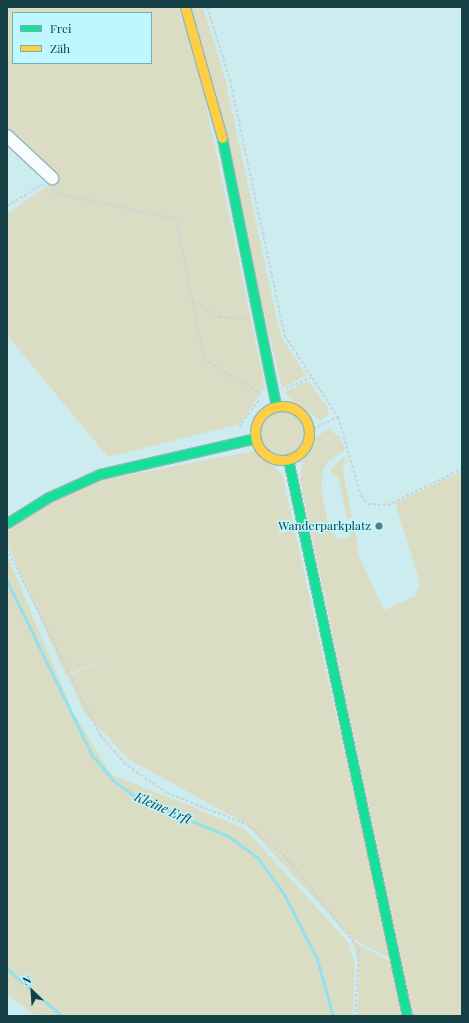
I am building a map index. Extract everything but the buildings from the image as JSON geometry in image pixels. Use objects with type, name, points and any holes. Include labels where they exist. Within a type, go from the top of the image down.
[{"type":"main road","points":[[185,7],[216,110],[276,407]]},
{"type":"main road","points":[[276,407],[294,409],[302,415],[309,431],[303,450],[288,459],[265,454],[256,438],[261,417],[276,407]]},
{"type":"main road","points":[[7,523],[49,497],[100,474],[256,438]]},
{"type":"main road","points":[[288,459],[407,1016]]},
{"type":"street","points":[[7,136],[52,178]]},
{"type":"path","points":[[207,7],[230,80],[284,336],[338,417],[357,486],[368,504],[395,503],[462,469]]},
{"type":"path","points":[[7,206],[52,178],[54,193],[176,219],[204,359],[262,393],[262,385]]},
{"type":"path","points":[[192,300],[220,317],[249,320]]},
{"type":"path","points":[[309,431],[338,417]]},
{"type":"path","points":[[7,549],[100,735],[124,763],[167,793],[248,825],[283,854],[359,949],[355,1016]]},
{"type":"green space","points":[[7,7],[178,7],[198,65],[265,387],[240,424],[108,457],[7,335],[7,214],[57,179],[7,132]]},
{"type":"green space","points":[[190,7],[203,7],[224,74],[278,325],[282,338],[306,375],[282,388]]},
{"type":"green space","points":[[308,381],[328,408],[328,415],[321,420],[295,404],[284,392]]},
{"type":"green space","points":[[283,409],[296,413],[302,419],[306,432],[302,445],[296,451],[283,455],[270,451],[264,445],[260,432],[264,419],[270,413]]},
{"type":"green space","points":[[328,429],[340,437],[345,450],[327,462],[323,472],[321,488],[329,529],[337,539],[350,538],[350,523],[354,523],[359,556],[384,610],[414,597],[420,583],[395,503],[462,471],[462,1016],[413,1016],[300,480],[303,460],[316,437]]},
{"type":"green space","points":[[255,451],[282,474],[391,959],[352,939],[246,824],[130,760],[84,712],[68,677],[118,653],[66,676],[7,543],[7,530],[50,504],[101,480]]},
{"type":"green space","points":[[345,456],[343,472],[352,517],[347,519],[338,476],[331,475],[331,469]]},
{"type":"green space","points":[[7,555],[74,714],[111,774],[244,828],[348,942],[355,964],[353,1016],[35,1016],[7,994]]},
{"type":"green space","points":[[352,941],[391,962],[403,1016],[357,1016],[359,964]]},
{"type":"waterway","name":"Kleine Erft","points":[[7,581],[92,755],[114,781],[138,799],[228,836],[257,857],[284,894],[317,959],[333,1016]]},
{"type":"waterway","points":[[7,969],[62,1016]]},
{"type":"traffic: fast","points":[[222,138],[276,407]]},
{"type":"traffic: fast","points":[[7,523],[49,497],[100,474],[256,438]]},
{"type":"traffic: fast","points":[[288,459],[407,1016]]},
{"type":"traffic: slow","points":[[185,7],[222,138]]},
{"type":"traffic: slow","points":[[282,406],[292,408],[301,414],[307,423],[309,433],[307,443],[301,452],[292,458],[282,460],[272,458],[263,452],[257,443],[255,433],[257,423],[263,414],[272,408],[282,406]]},
{"type":"place","name":"Wanderparkplatz","points":[[379,526]]}]
